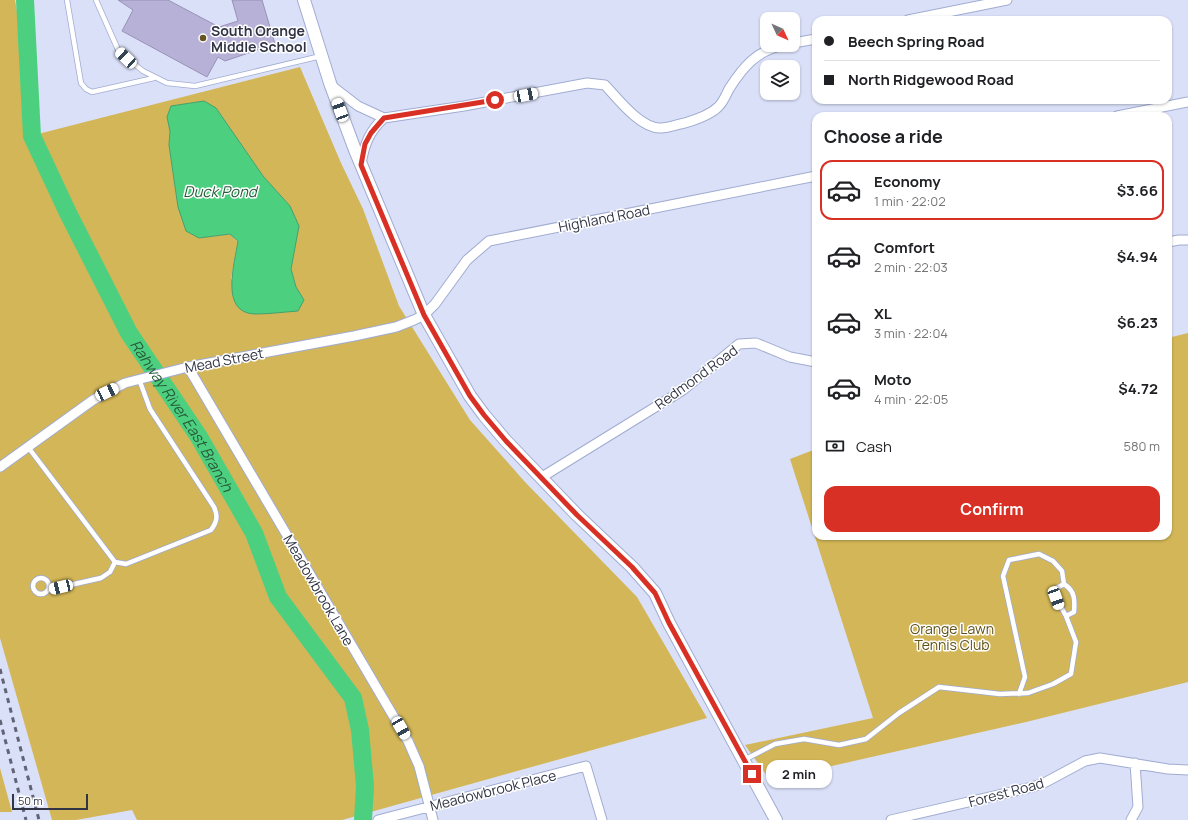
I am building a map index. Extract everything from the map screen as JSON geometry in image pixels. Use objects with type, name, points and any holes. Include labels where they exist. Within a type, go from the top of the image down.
[{"type":"street","points":[[304,0],[330,83],[361,165],[424,315],[470,396],[506,441],[577,515],[632,567],[655,593],[669,623],[776,820]]},
{"type":"street","points":[[928,16],[1007,0]]},
{"type":"street","points":[[800,41],[812,39]]},
{"type":"street","points":[[330,83],[358,106],[384,118],[464,106],[587,83],[605,85],[627,108],[646,124],[661,128],[689,122],[718,107],[741,71],[754,58],[764,52]]},
{"type":"street","points":[[1137,112],[1188,102]]},
{"type":"street","points":[[361,165],[365,144],[371,133],[384,118]]},
{"type":"street","name":"Highland Road","points":[[424,315],[435,304],[468,260],[489,241],[812,177]]},
{"type":"street","points":[[1172,241],[1188,240]]},
{"type":"street","name":"Mead Street","points":[[0,467],[93,400],[107,392],[143,377],[396,327],[424,315]]},
{"type":"street","name":"Redmond Road","points":[[542,477],[683,390],[739,344],[756,342],[790,357],[812,361]]},
{"type":"street","name":"Meadowbrook Lane","points":[[188,367],[408,741],[419,766],[434,820]]},
{"type":"street","name":"Forest Road","points":[[892,820],[1032,787],[1044,783],[1085,761],[1100,758],[1168,769],[1188,770]]},
{"type":"street","points":[[1131,820],[1138,806],[1135,763]]},
{"type":"street","name":"Meadowbrook Place","points":[[378,820],[586,766],[602,820]]},
{"type":"lane","points":[[67,0],[81,83],[86,89],[92,92],[154,78]]},
{"type":"lane","points":[[96,0],[119,52],[133,64],[154,78],[183,86],[195,86],[321,56]]},
{"type":"lane","points":[[28,447],[115,562],[126,564],[211,530],[217,514],[214,507],[150,409],[143,377]]},
{"type":"lane","points":[[1019,694],[1025,677],[1003,576],[1009,560],[1039,554],[1052,561],[1062,571],[1064,584],[1071,589],[1075,600],[1074,612],[1066,616]]},
{"type":"lane","points":[[48,590],[101,578],[110,572],[115,562]]},
{"type":"lane","points":[[744,760],[775,744],[804,739],[839,745],[866,738],[899,713],[939,687],[1000,694],[1019,694],[1028,693],[1071,674],[1076,642],[1066,616],[1059,607],[1056,598],[1057,588],[1064,584]]},
{"type":"green space","points":[[0,0],[15,0],[38,134],[300,67],[341,163],[363,209],[399,306],[470,420],[525,482],[637,597],[707,718],[342,820],[137,820],[132,810],[76,820],[52,820],[0,638]],"holes":[[[216,108],[263,176],[290,206],[294,253],[291,269],[296,287],[304,300],[231,279],[238,242],[230,234],[199,238],[178,207],[169,145],[170,131]]]},
{"type":"green space","name":"Orange Lawn Tennis Club","points":[[1188,333],[1188,682],[1026,722],[770,780],[745,745],[873,718],[816,540],[1172,540],[1172,337]]},
{"type":"green space","name":"Orange Lawn Tennis Club","points":[[812,451],[812,528],[790,459]]},
{"type":"green space","points":[[0,768],[12,812],[0,812]]},
{"type":"water","name":"Duck Pond","points":[[204,101],[216,108],[263,176],[290,206],[299,226],[291,269],[296,287],[304,300],[298,311],[255,314],[244,311],[237,305],[233,296],[232,285],[238,241],[230,234],[199,238],[186,231],[178,207],[169,145],[170,131],[167,117],[171,106]]},
{"type":"building","name":"South Orange Middle School","points":[[118,0],[168,0],[219,27],[238,21],[232,0],[262,0],[275,44],[225,61],[218,57],[207,77],[122,31],[133,10]]},
{"type":"waterway","name":"Rahway River East Branch","points":[[25,0],[32,136],[68,213],[129,333],[199,437],[254,533],[278,597],[353,698],[360,730],[365,786],[363,820]]},
{"type":"railway","points":[[0,669],[39,820]]},
{"type":"railway","points":[[0,720],[26,820]]},
{"type":"place","name":"South Orange Middle School","points":[[203,38]]},
{"type":"route","points":[[495,100],[384,118],[379,122],[365,144],[361,165],[424,315],[470,396],[506,441],[577,515],[632,567],[655,593],[669,623],[752,774]]}]
